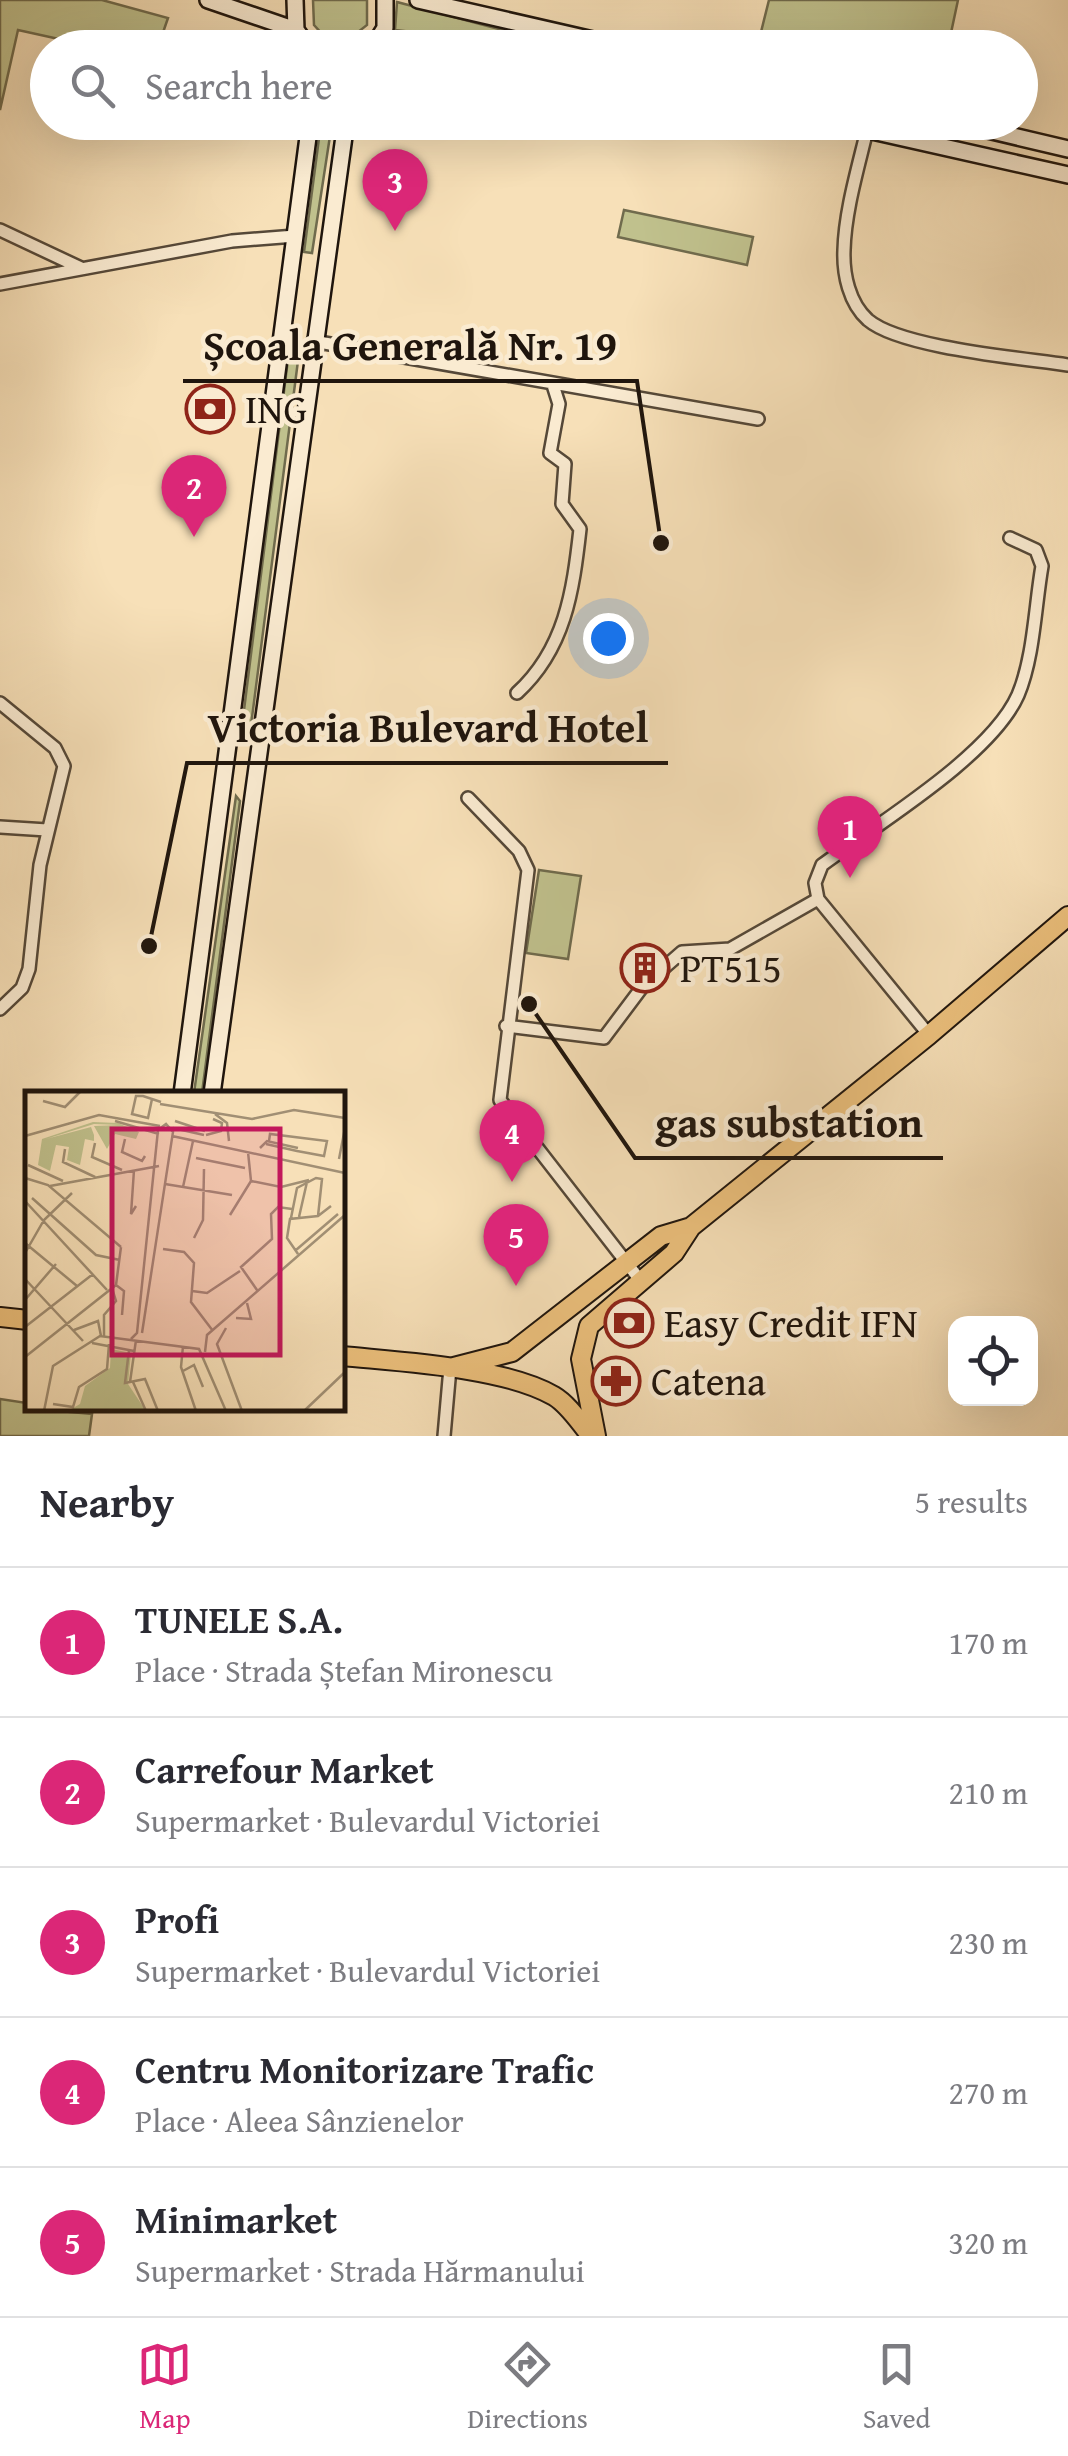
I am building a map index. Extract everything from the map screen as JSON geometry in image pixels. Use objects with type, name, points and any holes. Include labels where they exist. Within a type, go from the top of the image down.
[{"type":"main road","points":[[208,0],[276,30]]},
{"type":"main road","points":[[295,0],[301,30]]},
{"type":"main road","points":[[382,30],[387,18],[385,0]]},
{"type":"main road","points":[[418,0],[549,30]]},
{"type":"main road","points":[[182,1091],[308,140]]},
{"type":"main road","points":[[212,1091],[343,140]]},
{"type":"main road","points":[[913,140],[1068,174]]},
{"type":"main road","points":[[1030,140],[1068,149]]},
{"type":"main road","points":[[282,336],[313,341]]},
{"type":"main road","points":[[227,757],[257,761]]},
{"type":"main road","points":[[593,1436],[580,1359],[589,1326],[674,1253],[691,1227],[929,1035],[1068,916]]},
{"type":"main road","points":[[450,1368],[512,1352],[661,1236],[691,1227]]},
{"type":"main road","points":[[0,1317],[25,1320]]},
{"type":"main road","points":[[345,1356],[450,1368],[553,1395],[593,1436]]},
{"type":"street","points":[[865,140],[844,248],[848,287],[865,317],[881,328],[914,339],[1068,365]]},
{"type":"street","points":[[0,230],[81,268]]},
{"type":"street","points":[[0,284],[267,235],[295,236]]},
{"type":"street","points":[[313,341],[758,419]]},
{"type":"street","points":[[517,694],[551,656],[576,560],[579,524],[562,504],[565,464],[550,453],[559,404],[552,385]]},
{"type":"street","points":[[929,1035],[818,898],[815,882],[822,866],[989,736],[1022,684],[1042,566],[1036,550],[1010,538]]},
{"type":"street","points":[[0,703],[55,748],[64,772],[47,830],[29,969],[22,988],[0,1009]]},
{"type":"street","points":[[468,798],[519,851],[528,870],[498,1084],[505,1111],[640,1280]]},
{"type":"street","points":[[0,827],[47,830]]},
{"type":"street","points":[[506,1026],[604,1038],[642,986],[682,952],[730,949],[818,898]]},
{"type":"street","points":[[444,1436],[450,1368]]},
{"type":"green space","points":[[0,0],[102,0],[168,18],[164,30],[18,30],[0,110]]},
{"type":"green space","points":[[313,0],[367,0],[367,25],[361,30],[319,30],[314,25]]},
{"type":"green space","points":[[769,0],[958,0],[952,30],[762,30]]},
{"type":"green space","points":[[397,2],[503,30],[395,30]]},
{"type":"green space","points":[[319,140],[329,140],[312,253],[304,252]]},
{"type":"green space","points":[[624,210],[753,237],[747,265],[618,237]]},
{"type":"green space","points":[[295,348],[299,353],[250,733],[245,738],[241,734],[289,351]]},
{"type":"green space","points":[[236,796],[240,801],[202,1091],[194,1091]]},
{"type":"green space","points":[[539,870],[581,876],[568,959],[526,953]]},
{"type":"green space","points":[[0,1399],[25,1403],[25,1411],[92,1414],[89,1436],[0,1436]]},
{"type":"place","name":"Profi","points":[[395,231]]},
{"type":"place","name":"ING","points":[[210,409]]},
{"type":"place","name":"Carrefour Market","points":[[194,537]]},
{"type":"place","name":"Școala Generală Nr. 19","points":[[661,543]]},
{"type":"place","name":"TUNELE S.A.","points":[[850,878]]},
{"type":"place","name":"Victoria Bulevard Hotel","points":[[149,946]]},
{"type":"place","name":"PT515","points":[[645,968]]},
{"type":"place","name":"gas substation","points":[[529,1004]]},
{"type":"place","name":"Centru Monitorizare Trafic","points":[[512,1182]]},
{"type":"place","name":"Minimarket","points":[[516,1286]]},
{"type":"place","name":"Easy Credit IFN","points":[[629,1323]]},
{"type":"place","name":"Catena","points":[[616,1381]]}]
